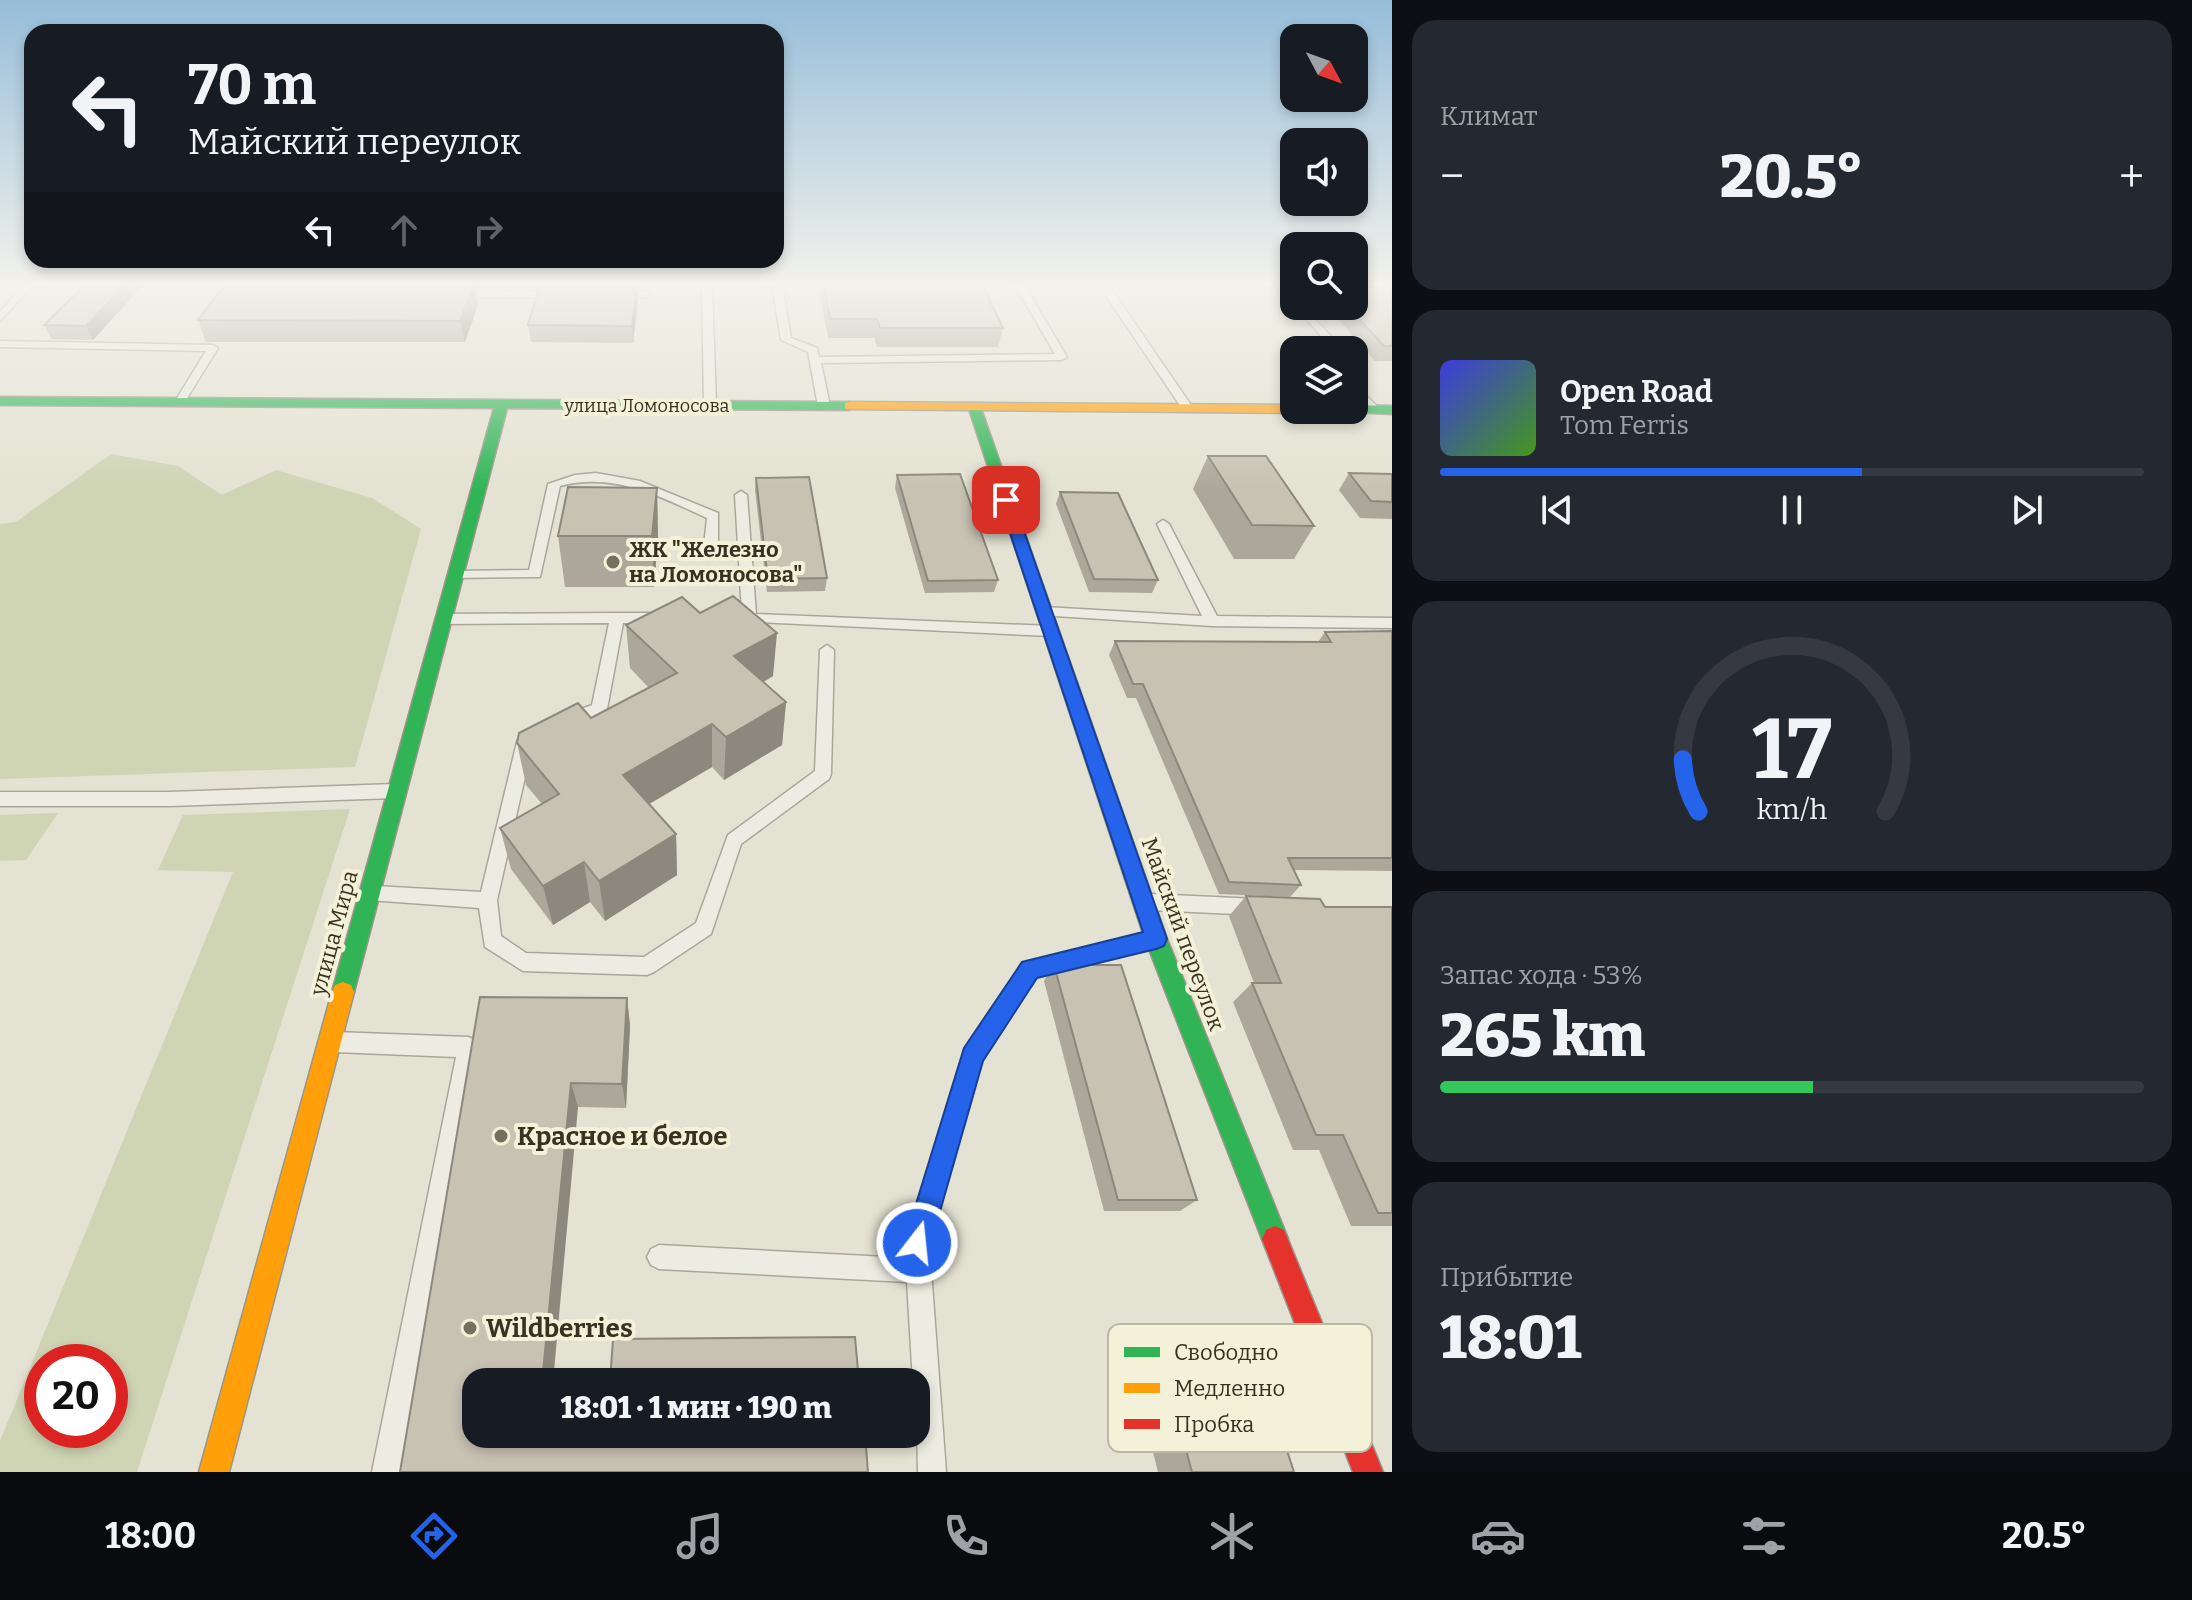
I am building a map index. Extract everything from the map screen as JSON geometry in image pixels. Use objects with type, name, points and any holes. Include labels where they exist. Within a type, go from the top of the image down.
[{"type":"main road","name":"улица Ломоносова","points":[[0,401],[1280,409]]},
{"type":"main road","name":"улица Мира","points":[[214,1472],[501,406]]},
{"type":"main road","name":"Майский переулок","points":[[974,406],[1156,939],[1309,1324]]},
{"type":"main road","name":"Майский переулок","points":[[1360,1452],[1368,1472]]},
{"type":"lane","points":[[179,403],[210,353]]},
{"type":"lane","points":[[709,353],[710,406]]},
{"type":"lane","points":[[814,353],[824,406]]},
{"type":"lane","points":[[815,360],[1062,357],[1059,353]]},
{"type":"lane","points":[[1150,353],[1187,408]]},
{"type":"lane","points":[[1368,398],[1384,410]]},
{"type":"lane","points":[[454,575],[535,574],[554,484],[575,476],[624,478],[714,516],[711,546]]},
{"type":"lane","points":[[741,495],[749,618]]},
{"type":"lane","points":[[1163,524],[1212,621]]},
{"type":"lane","points":[[1044,612],[1212,621],[1392,623]]},
{"type":"lane","points":[[617,618],[599,709],[527,735],[488,900],[492,941],[523,962],[647,966],[704,928],[734,840],[823,774],[827,650]]},
{"type":"lane","points":[[444,619],[676,618]]},
{"type":"lane","points":[[720,618],[1051,632]]},
{"type":"lane","points":[[0,799],[170,799],[397,791]]},
{"type":"lane","points":[[370,894],[488,900]]},
{"type":"lane","points":[[1144,902],[1283,908]]},
{"type":"lane","points":[[932,1472],[917,1243],[973,1056],[1030,970],[1156,939]]},
{"type":"lane","points":[[330,1042],[468,1047],[386,1472]]},
{"type":"lane","points":[[659,1257],[919,1271]]},
{"type":"green space","points":[[111,454],[178,466],[222,495],[276,470],[372,498],[421,529],[355,767],[0,779],[0,524],[16,522]]},
{"type":"green space","points":[[350,809],[137,1472],[0,1472],[0,1441],[24,1382],[24,1448],[128,1448],[128,1344],[40,1344],[233,872],[158,870],[183,815]]},
{"type":"green space","points":[[58,813],[26,860],[0,861],[0,815]]},
{"type":"building","points":[[1208,456],[1266,456],[1314,526],[1252,525]]},
{"type":"building","points":[[1349,473],[1392,474],[1392,502],[1371,501]]},
{"type":"building","points":[[960,474],[998,580],[928,581],[897,475]]},
{"type":"building","points":[[809,477],[827,578],[768,579],[756,478]]},
{"type":"building","points":[[568,487],[657,488],[652,536],[558,536]]},
{"type":"building","points":[[1060,492],[1118,493],[1158,580],[1094,579]]},
{"type":"building","points":[[733,596],[777,633],[734,656],[786,702],[726,737],[712,724],[623,775],[676,834],[599,881],[584,862],[543,886],[500,828],[559,794],[517,743],[519,733],[578,703],[591,718],[677,673],[626,625],[682,597],[700,613]]},
{"type":"building","points":[[1392,631],[1392,858],[1288,858],[1301,885],[1229,882],[1143,684],[1133,684],[1115,641],[1331,642],[1325,632]]},
{"type":"building","points":[[1246,896],[1320,899],[1325,907],[1392,907],[1392,1213],[1378,1213],[1343,1135],[1316,1135],[1252,983],[1281,983]]},
{"type":"building","points":[[1054,965],[1121,965],[1197,1200],[1118,1200]]},
{"type":"building","points":[[480,997],[627,998],[622,1084],[571,1083],[543,1368],[462,1368],[462,1448],[866,1448],[868,1472],[400,1472]]},
{"type":"building","points":[[855,1337],[858,1368],[611,1368],[613,1339]]},
{"type":"building","points":[[1187,1452],[1287,1452],[1294,1472],[1192,1472]]},
{"type":"traffic: fast","points":[[0,401],[849,406]]},
{"type":"traffic: fast","points":[[343,992],[501,406]]},
{"type":"traffic: fast","points":[[974,406],[1156,939],[1275,1239]]},
{"type":"traffic: fast","points":[[1368,409],[1392,410]]},
{"type":"traffic: slow","points":[[849,406],[1280,409]]},
{"type":"traffic: slow","points":[[214,1472],[343,992]]},
{"type":"traffic: jam","points":[[1275,1239],[1309,1324]]},
{"type":"traffic: jam","points":[[1360,1452],[1368,1472]]},
{"type":"place","name":"ЖК \"Железно на Ломоносова\"","points":[[613,562]]},
{"type":"place","name":"Красное и белое","points":[[501,1136]]},
{"type":"place","name":"Wildberries","points":[[470,1328]]},
{"type":"route","points":[[917,1243],[973,1056],[1030,970],[1156,939],[1006,500]]}]
